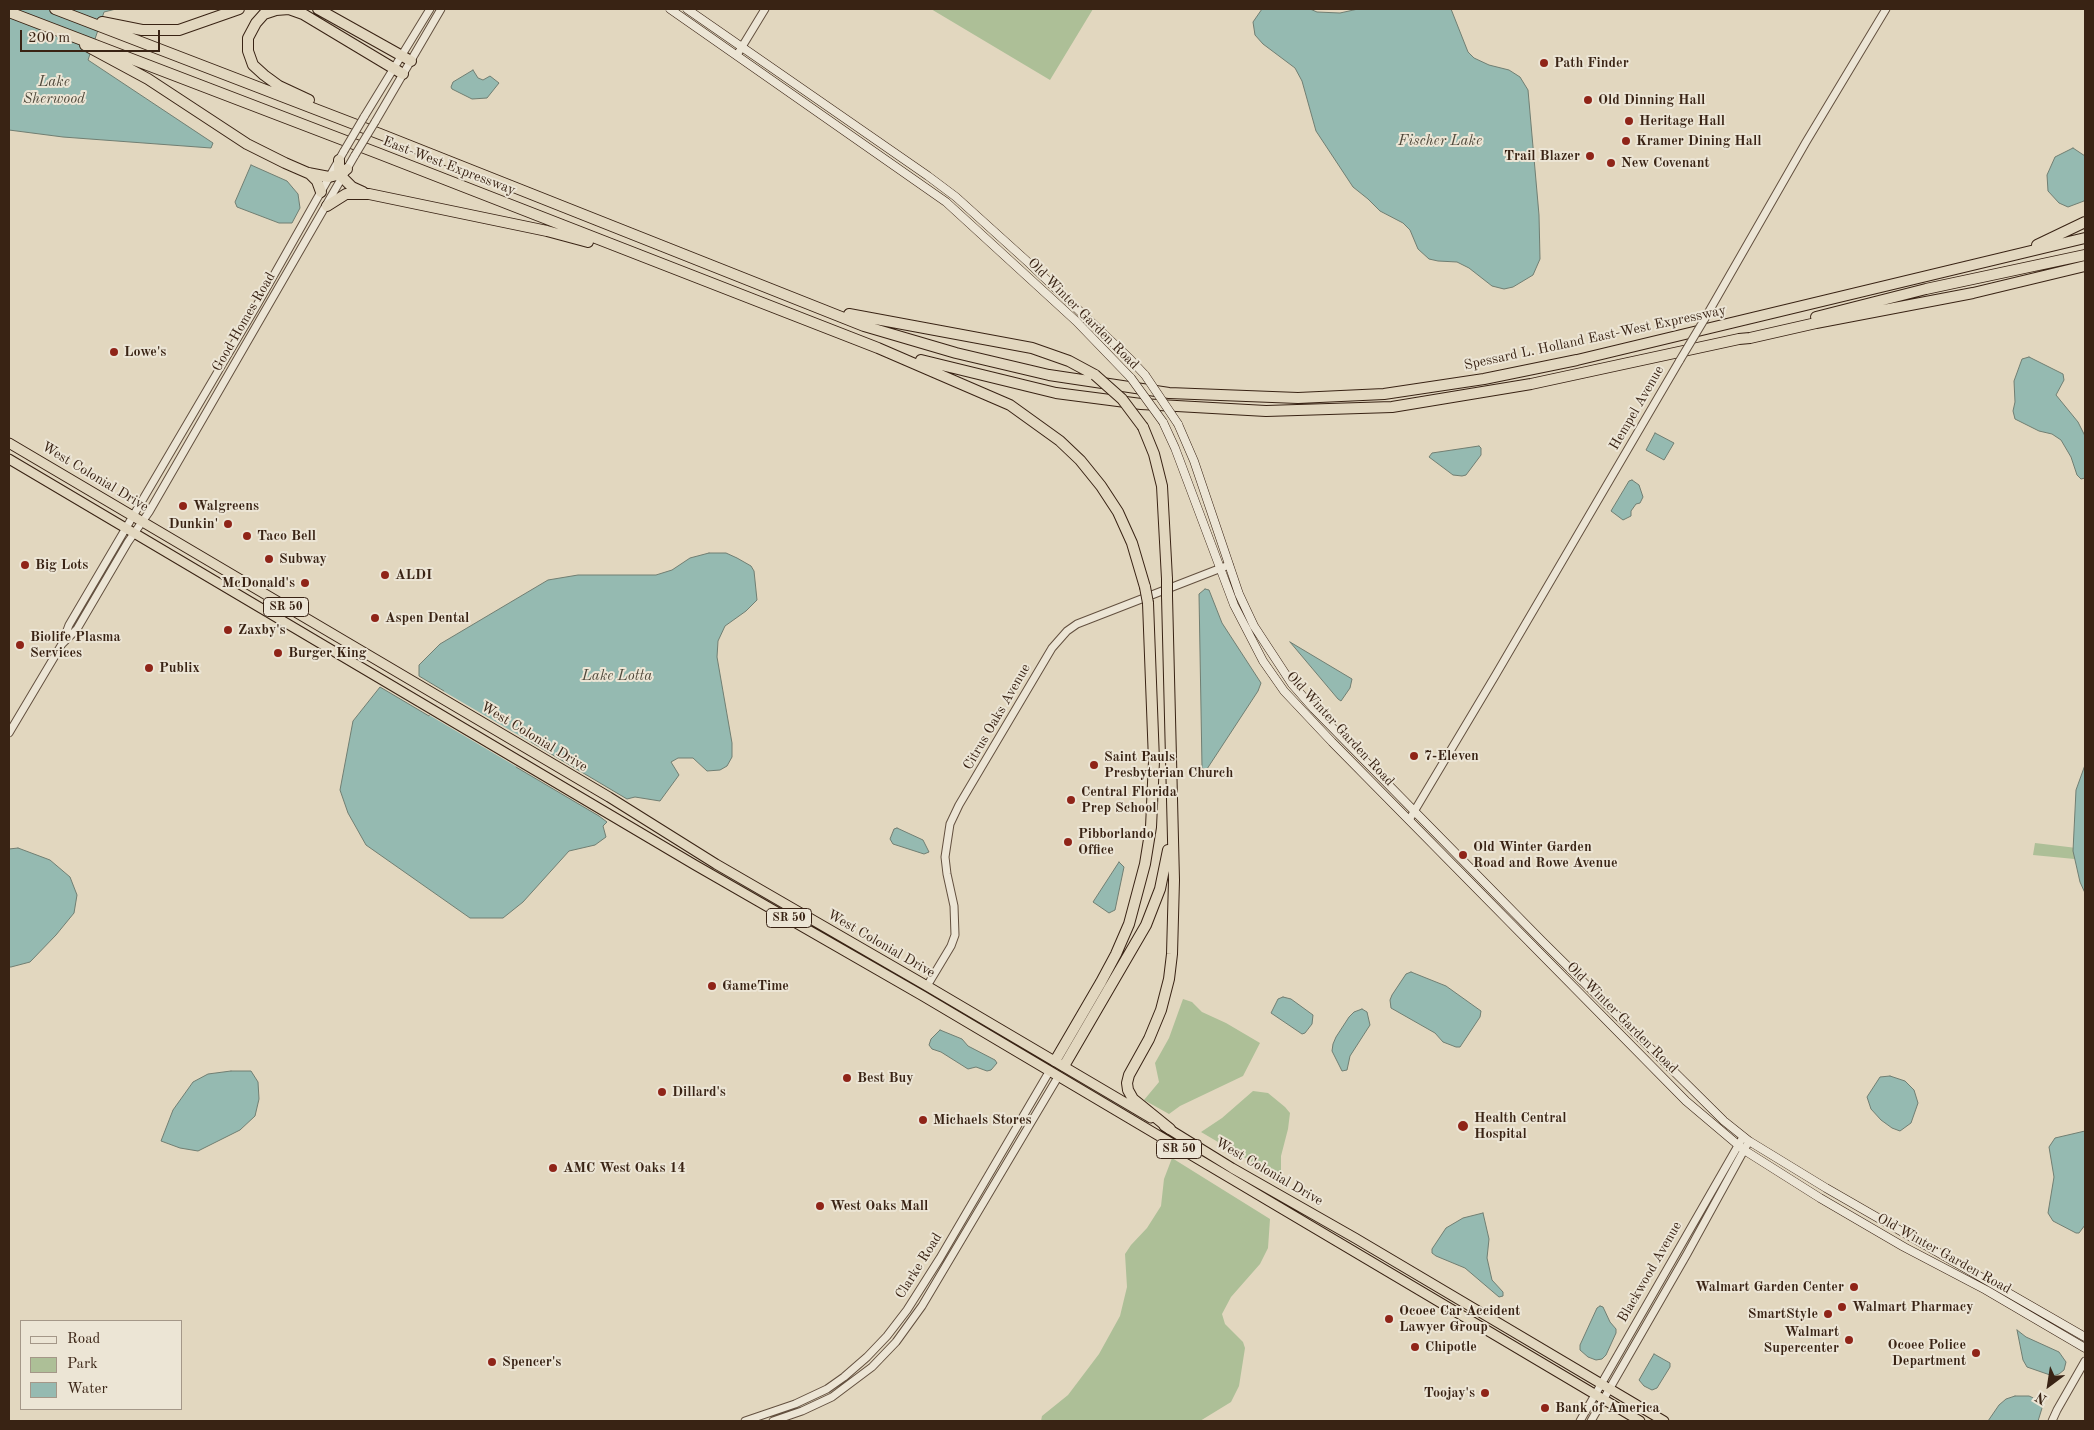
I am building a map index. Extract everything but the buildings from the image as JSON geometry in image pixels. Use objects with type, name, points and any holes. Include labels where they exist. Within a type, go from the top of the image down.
[{"type":"highway","name":"East-West Expressway","points":[[55,9],[104,25],[795,298]]},
{"type":"highway","points":[[104,25],[142,30],[179,30],[239,9]]},
{"type":"highway","points":[[380,134],[279,86],[253,65],[248,51],[248,38],[264,14],[276,10],[289,9],[303,14],[403,74]]},
{"type":"highway","points":[[318,9],[411,61]]},
{"type":"highway","points":[[9,12],[97,48],[247,144],[308,173],[329,177],[344,174]]},
{"type":"highway","name":"East-West Expressway","points":[[97,48],[878,348]]},
{"type":"highway","points":[[341,155],[344,174],[352,187],[369,194],[547,231],[622,254],[632,253]]},
{"type":"highway","points":[[308,173],[317,181],[321,192]]},
{"type":"highway","points":[[326,206],[346,194],[369,194]]},
{"type":"highway","points":[[1960,268],[1971,262],[2038,245],[2085,222]]},
{"type":"highway","points":[[1960,268],[2085,238]]},
{"type":"highway","points":[[1739,339],[1747,334],[1926,289],[2085,255]]},
{"type":"highway","points":[[878,348],[1056,393],[1141,404],[1266,411],[1392,407],[1532,384],[1816,323],[1973,293],[2085,266]]},
{"type":"highway","name":"Spessard L. Holland East-West Expressway","points":[[795,298],[864,326],[956,353],[1049,375],[1169,392],[1298,398],[1384,394],[1530,370],[1960,268]]},
{"type":"highway","points":[[795,298],[867,318],[1032,348],[1069,361],[1095,375],[1122,399],[1144,427],[1154,454],[1162,486],[1168,579],[1174,926],[1169,980],[1156,1024],[1129,1075],[1127,1084],[1133,1098],[1170,1129]]},
{"type":"highway","points":[[878,348],[1010,405],[1060,441],[1080,460],[1101,486],[1118,512],[1132,543],[1146,587],[1154,761],[1151,827],[1145,864],[1129,924],[1116,954],[1060,1064]]},
{"type":"highway","name":"West Colonial Drive","points":[[9,443],[609,797],[716,864],[928,986],[1170,1129],[1232,1168],[1347,1233],[1664,1421]]},
{"type":"highway","name":"West Colonial Drive","points":[[9,459],[520,761],[923,996],[1048,1072],[1640,1421]]},
{"type":"highway","points":[[229,589],[243,589],[265,594]]},
{"type":"highway","points":[[381,679],[389,667]]},
{"type":"highway","points":[[1060,1064],[1132,952],[1149,920],[1164,872],[1171,826]]},
{"type":"highway","points":[[906,987],[928,986]]},
{"type":"highway","points":[[923,996],[929,994],[945,996]]},
{"type":"highway","name":"Clarke Road","points":[[1048,1072],[1060,1064]]},
{"type":"highway","name":"Clarke Road","points":[[1058,1077],[1060,1064]]},
{"type":"main road","name":"Old Winter Garden Road","points":[[670,9],[946,202],[1076,322],[1131,378],[1163,422],[1176,448],[1246,633],[1284,691],[1312,722],[1686,1101],[1741,1147],[1820,1198],[1904,1247],[1986,1290],[2085,1348]]},
{"type":"main road","name":"Old Winter Garden Road","points":[[688,9],[956,197],[1036,269],[1124,353],[1145,376],[1178,424],[1194,461],[1229,565],[1254,626],[1292,684],[1414,811],[1724,1121],[1746,1139],[2085,1338]]},
{"type":"main road","points":[[1904,1247],[1910,1236]]},
{"type":"street","name":"Good Homes Road","points":[[130,531],[133,516],[257,305],[341,155],[430,9]]},
{"type":"street","name":"Good Homes Road","points":[[9,733],[62,644],[69,624],[130,531],[142,521],[441,9]]},
{"type":"street","points":[[737,55],[765,9]]},
{"type":"street","name":"Hempel Avenue","points":[[1409,820],[1704,320],[1806,142],[1886,9]]},
{"type":"street","name":"Citrus Oaks Avenue","points":[[928,986],[951,946],[955,935],[954,906],[945,857],[950,824],[959,805],[1052,648],[1067,631],[1077,624],[1229,565]]},
{"type":"street","name":"Clarke Road","points":[[745,1421],[794,1404],[826,1389],[867,1358],[888,1336],[940,1258],[1048,1072]]},
{"type":"street","name":"Clarke Road","points":[[773,1421],[802,1411],[832,1397],[872,1366],[896,1342],[931,1292],[1058,1077]]},
{"type":"street","name":"Blackwood Avenue","points":[[1580,1421],[1594,1394],[1746,1139]]},
{"type":"street","name":"Blackwood Avenue","points":[[1591,1421],[1741,1147]]},
{"type":"street","points":[[2052,1421],[2085,1362]]},
{"type":"green space","points":[[931,9],[1093,9],[1050,80]]},
{"type":"green space","points":[[2035,843],[2085,849],[2085,860],[2033,855]]},
{"type":"green space","points":[[1183,999],[1192,1002],[1202,1012],[1226,1023],[1260,1043],[1243,1076],[1180,1106],[1169,1114],[1144,1100],[1159,1082],[1155,1063],[1169,1038]]},
{"type":"green space","points":[[1253,1091],[1268,1093],[1290,1113],[1281,1156],[1281,1179],[1201,1132],[1222,1118]]},
{"type":"green space","points":[[1172,1158],[1270,1219],[1268,1248],[1260,1264],[1231,1297],[1222,1314],[1225,1324],[1243,1342],[1245,1348],[1239,1386],[1231,1402],[1200,1421],[1041,1421],[1042,1416],[1068,1395],[1099,1354],[1120,1316],[1127,1287],[1125,1254],[1147,1228],[1161,1206],[1164,1179]]},
{"type":"water","name":"Lake Sherwood","points":[[9,9],[116,9],[104,12],[88,60],[213,143],[211,148],[63,137],[9,130]]},
{"type":"water","name":"Fischer Lake","points":[[1262,9],[1310,9],[1317,12],[1340,13],[1358,9],[1451,9],[1468,52],[1474,58],[1489,65],[1509,70],[1520,77],[1528,90],[1539,215],[1540,259],[1533,275],[1513,287],[1504,289],[1492,286],[1469,268],[1457,262],[1429,259],[1418,249],[1410,230],[1403,223],[1380,211],[1353,187],[1316,131],[1302,81],[1295,68],[1263,44],[1255,35],[1253,22]]},
{"type":"water","points":[[473,70],[478,78],[483,80],[490,76],[499,83],[487,98],[472,99],[451,87],[453,82]]},
{"type":"water","points":[[2073,148],[2085,156],[2085,199],[2068,207],[2059,203],[2048,191],[2047,175],[2055,157]]},
{"type":"water","points":[[251,165],[287,181],[298,194],[300,208],[292,223],[279,223],[237,207],[235,202]]},
{"type":"water","points":[[2029,357],[2063,374],[2064,380],[2056,395],[2078,422],[2085,436],[2085,478],[2081,479],[2077,475],[2071,457],[2061,440],[2052,434],[2039,431],[2015,419],[2013,411],[2015,402],[2014,381],[2022,359]]},
{"type":"water","points":[[1655,433],[1674,443],[1664,460],[1646,450]]},
{"type":"water","points":[[1479,446],[1481,448],[1481,455],[1466,475],[1462,476],[1453,475],[1429,457],[1432,453]]},
{"type":"water","points":[[1632,480],[1639,485],[1643,497],[1640,503],[1636,504],[1631,511],[1631,516],[1623,520],[1611,511],[1629,481]]},
{"type":"water","name":"Lake Lotta","points":[[709,553],[726,553],[751,566],[754,571],[757,600],[746,611],[725,626],[718,641],[717,657],[732,743],[732,757],[727,766],[720,770],[707,771],[693,758],[678,758],[671,762],[679,775],[660,801],[635,797],[627,799],[531,742],[516,767],[607,822],[603,826],[606,837],[595,845],[569,851],[523,902],[503,918],[470,918],[366,845],[348,813],[340,790],[353,721],[380,687],[429,716],[444,691],[419,676],[419,665],[440,644],[548,580],[578,575],[656,575],[672,570],[690,558]]},
{"type":"water","points":[[1205,589],[1209,590],[1222,623],[1261,683],[1258,691],[1205,772],[1202,767],[1199,594]]},
{"type":"water","points":[[1290,642],[1352,679],[1350,688],[1341,701],[1338,699]]},
{"type":"water","points":[[2085,765],[2085,893],[2080,882],[2073,851],[2076,790]]},
{"type":"water","points":[[897,828],[923,840],[929,852],[924,854],[893,844],[890,839],[894,829]]},
{"type":"water","points":[[18,848],[50,860],[70,877],[77,895],[74,913],[56,935],[30,962],[9,967],[9,849]]},
{"type":"water","points":[[1119,862],[1124,867],[1115,910],[1109,913],[1093,902]]},
{"type":"water","points":[[1411,972],[1446,986],[1481,1011],[1480,1017],[1460,1047],[1443,1042],[1435,1033],[1391,1008],[1390,1000],[1392,995],[1406,974]]},
{"type":"water","points":[[1283,997],[1291,999],[1313,1015],[1312,1024],[1305,1033],[1302,1034],[1271,1013],[1278,999]]},
{"type":"water","points":[[1362,1009],[1367,1012],[1370,1025],[1350,1056],[1347,1070],[1342,1071],[1332,1051],[1333,1044],[1349,1017],[1354,1012]]},
{"type":"water","points":[[940,1030],[962,1039],[968,1046],[995,1060],[997,1063],[991,1070],[987,1071],[976,1067],[968,1069],[941,1052],[932,1049],[929,1045],[931,1039]]},
{"type":"water","points":[[251,1071],[258,1082],[259,1099],[255,1116],[240,1130],[198,1151],[180,1148],[161,1141],[173,1110],[193,1082],[208,1074]]},
{"type":"water","points":[[1890,1076],[1905,1081],[1914,1090],[1918,1103],[1911,1123],[1900,1131],[1881,1120],[1871,1109],[1867,1097],[1880,1077]]},
{"type":"water","points":[[2085,1131],[2085,1225],[2079,1233],[2076,1233],[2053,1221],[2048,1213],[2054,1177],[2049,1147],[2055,1138]]},
{"type":"water","points":[[1483,1213],[1489,1239],[1487,1258],[1492,1280],[1503,1292],[1503,1296],[1499,1297],[1465,1268],[1432,1253],[1432,1249],[1446,1228],[1463,1218]]},
{"type":"water","points":[[1603,1307],[1610,1322],[1616,1329],[1616,1333],[1606,1355],[1602,1359],[1596,1360],[1588,1357],[1580,1350],[1580,1345],[1597,1308]]},
{"type":"water","points":[[2017,1330],[2026,1337],[2059,1352],[2066,1362],[2064,1370],[2053,1376],[2027,1367],[2023,1360]]},
{"type":"water","points":[[1654,1354],[1670,1363],[1670,1367],[1657,1388],[1652,1390],[1644,1386],[1639,1380]]},
{"type":"water","points":[[2015,1396],[2029,1396],[2040,1401],[2043,1405],[2038,1421],[1988,1421],[1999,1405],[2006,1399]]},
{"type":"pier","points":[[443,691],[532,743],[517,767],[429,715]]},
{"type":"place","name":"Path Finder","points":[[1544,63]]},
{"type":"place","name":"Old Dinning Hall","points":[[1588,100]]},
{"type":"place","name":"Heritage Hall","points":[[1629,121]]},
{"type":"place","name":"Kramer Dining Hall","points":[[1626,141]]},
{"type":"place","name":"Trail Blazer","points":[[1590,156]]},
{"type":"place","name":"New Covenant","points":[[1611,163]]},
{"type":"place","name":"Lowe's","points":[[114,352]]},
{"type":"place","name":"Walgreens","points":[[183,506]]},
{"type":"place","name":"Dunkin'","points":[[228,524]]},
{"type":"place","name":"Taco Bell","points":[[247,536]]},
{"type":"place","name":"Subway","points":[[269,559]]},
{"type":"place","name":"Big Lots","points":[[25,565]]},
{"type":"place","name":"ALDI","points":[[385,575]]},
{"type":"place","name":"McDonald's","points":[[305,583]]},
{"type":"place","name":"Aspen Dental","points":[[375,618]]},
{"type":"place","name":"Zaxby's","points":[[228,630]]},
{"type":"place","name":"Biolife Plasma Services","points":[[20,645]]},
{"type":"place","name":"Burger King","points":[[278,653]]},
{"type":"place","name":"Publix","points":[[149,668]]},
{"type":"place","name":"7-Eleven","points":[[1414,756]]},
{"type":"place","name":"Saint Pauls Presbyterian Church","points":[[1094,765]]},
{"type":"place","name":"Central Florida Prep School","points":[[1071,800]]},
{"type":"place","name":"Pibborlando Office","points":[[1068,842]]},
{"type":"place","name":"Old Winter Garden Road and Rowe Avenue","points":[[1463,855]]},
{"type":"place","name":"GameTime","points":[[712,986]]},
{"type":"place","name":"Best Buy","points":[[847,1078]]},
{"type":"place","name":"Dillard's","points":[[662,1092]]},
{"type":"place","name":"Michaels Stores","points":[[923,1120]]},
{"type":"place","name":"Health Central Hospital","points":[[1463,1126]]},
{"type":"place","name":"AMC West Oaks 14","points":[[553,1168]]},
{"type":"place","name":"West Oaks Mall","points":[[820,1206]]},
{"type":"place","name":"Walmart Garden Center","points":[[1854,1287]]},
{"type":"place","name":"Walmart Pharmacy","points":[[1842,1307]]},
{"type":"place","name":"SmartStyle","points":[[1828,1314]]},
{"type":"place","name":"Ocoee Car Accident Lawyer Group","points":[[1389,1319]]},
{"type":"place","name":"Walmart Supercenter","points":[[1849,1340]]},
{"type":"place","name":"Chipotle","points":[[1415,1347]]},
{"type":"place","name":"Ocoee Police Department","points":[[1976,1353]]},
{"type":"place","name":"Spencer's","points":[[492,1362]]},
{"type":"place","name":"Toojay's","points":[[1485,1393]]},
{"type":"place","name":"Bank of America","points":[[1545,1408]]}]
